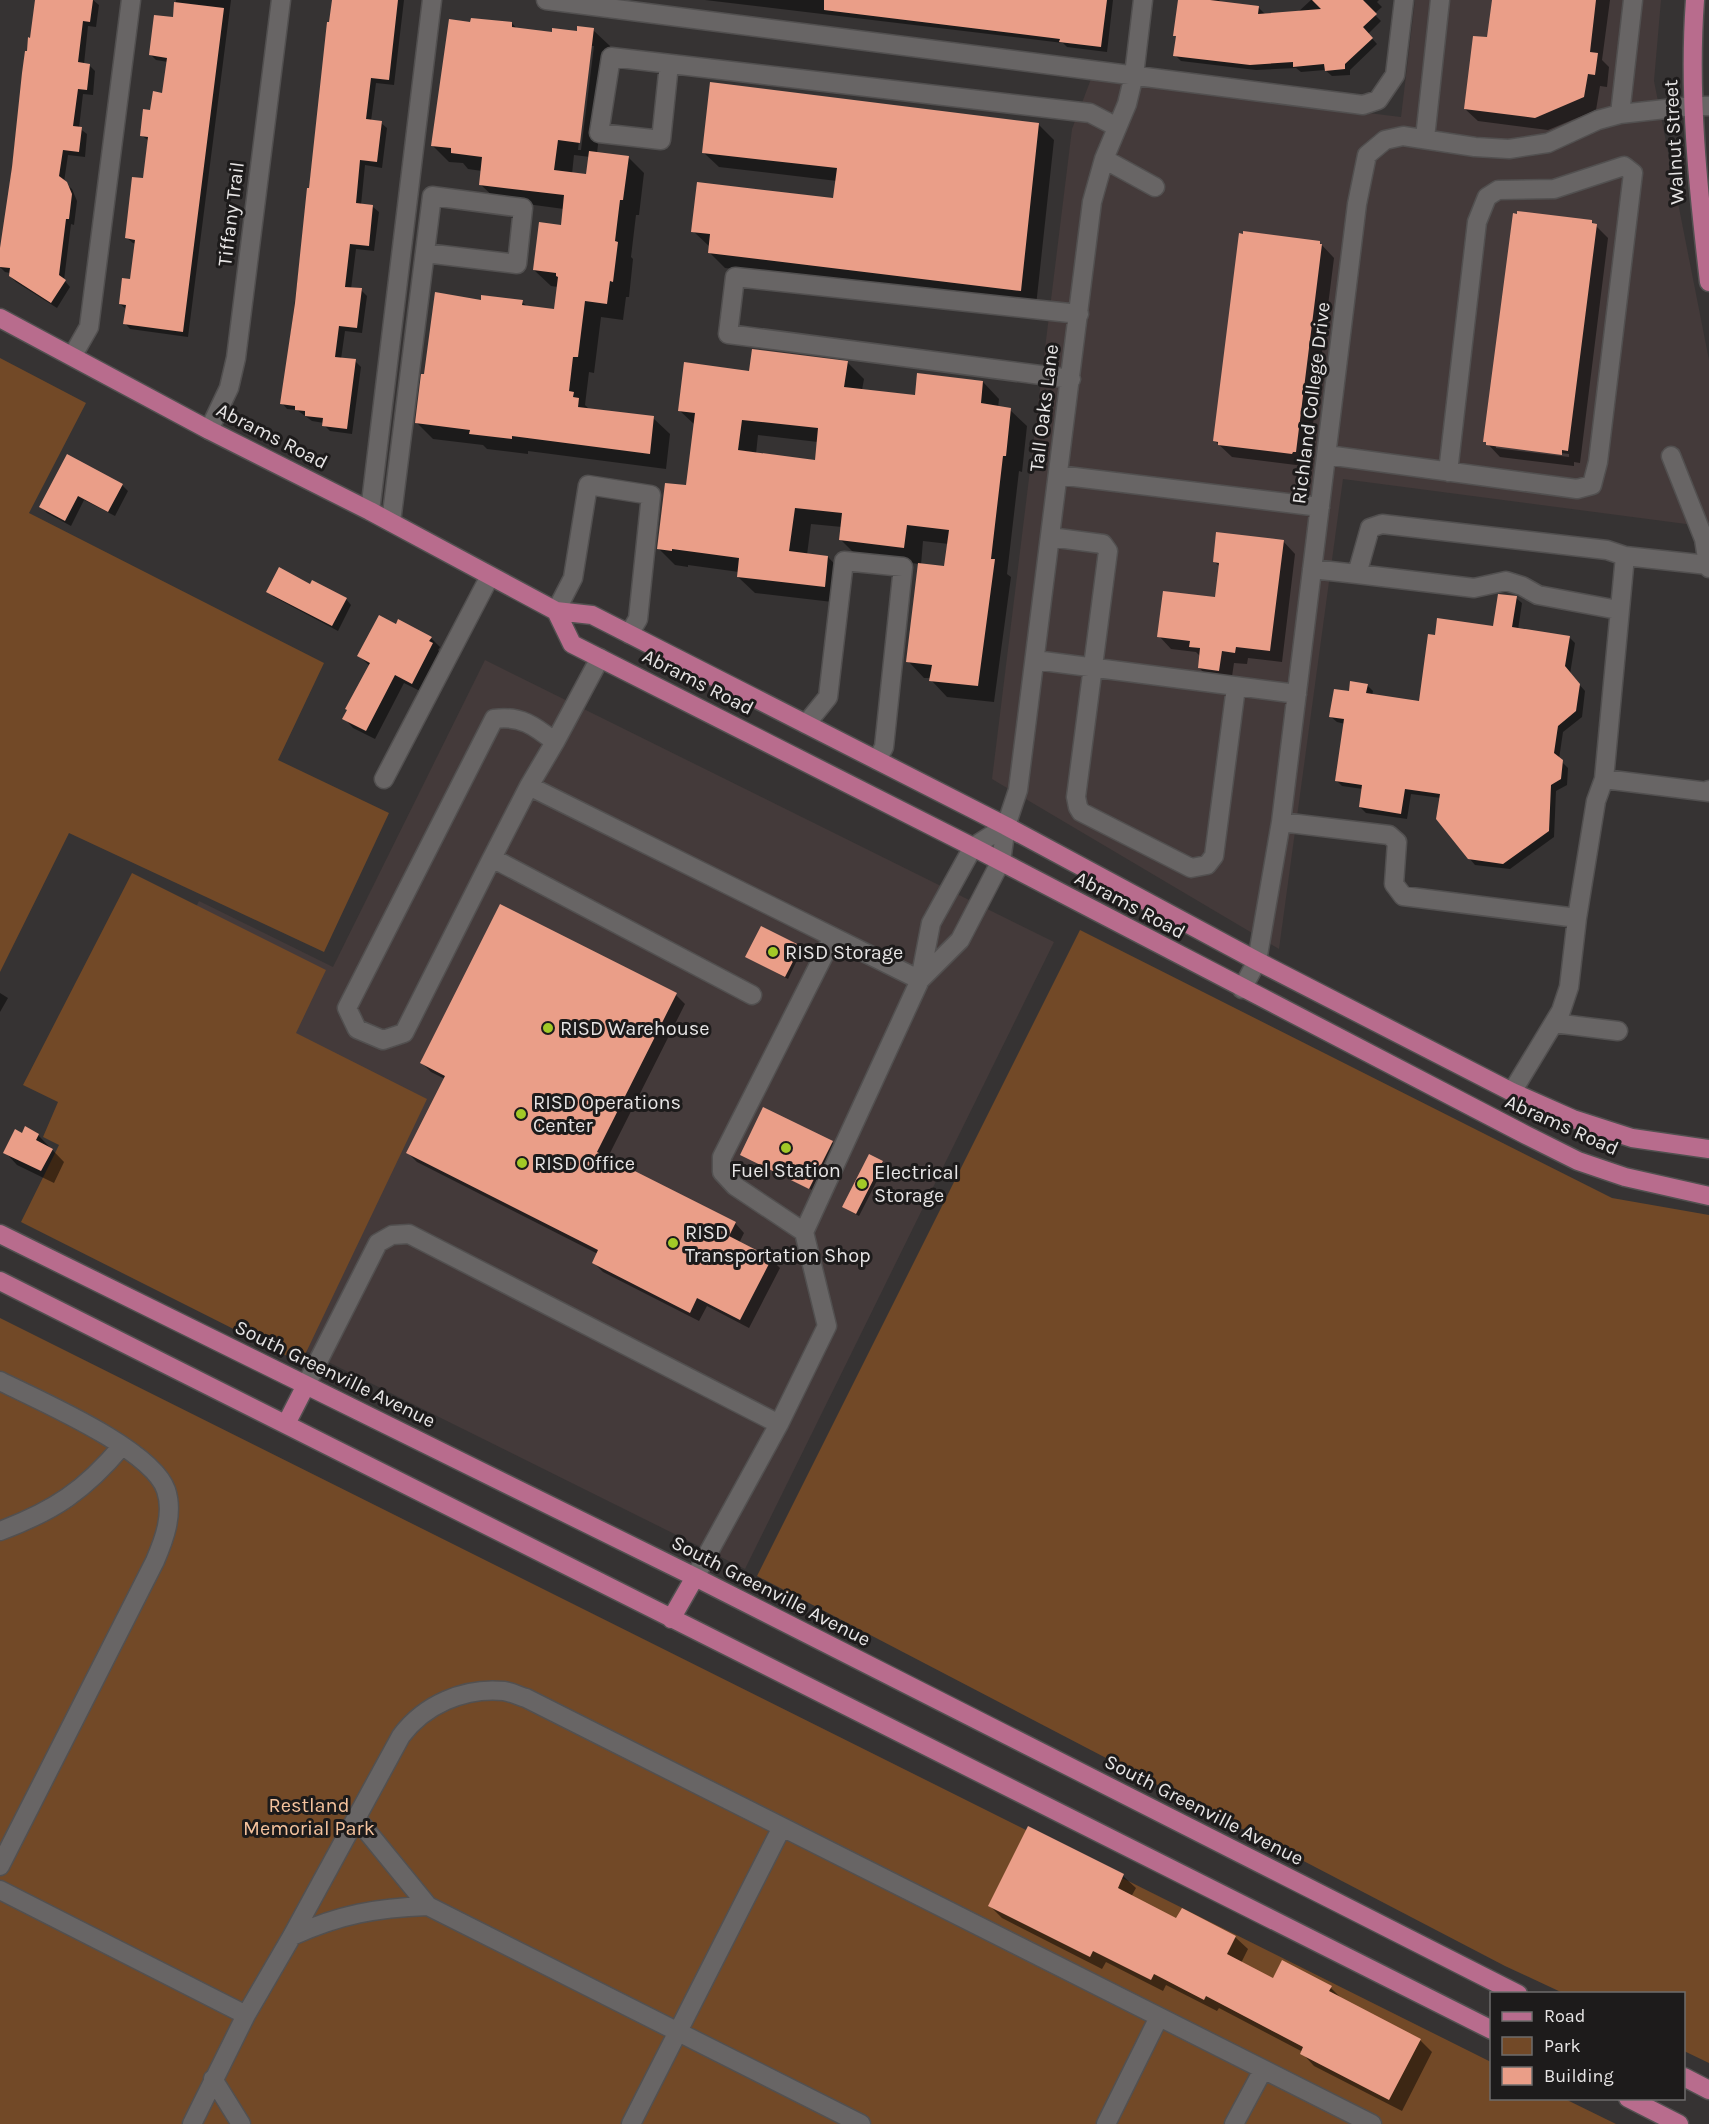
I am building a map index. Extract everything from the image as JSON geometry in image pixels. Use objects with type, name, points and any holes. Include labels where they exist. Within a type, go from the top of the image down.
[{"type":"main road","name":"Walnut Street","points":[[1695,0],[1701,106],[1699,201],[1709,282]]},
{"type":"main road","name":"Abrams Road","points":[[0,318],[73,355],[209,430],[391,522],[556,612],[592,615],[1006,826],[1257,961],[1512,1092],[1573,1119],[1632,1138],[1709,1149]]},
{"type":"main road","name":"Abrams Road","points":[[556,612],[572,644],[973,847],[1497,1120],[1578,1161],[1625,1178],[1709,1196]]},
{"type":"main road","points":[[1497,1120],[1512,1092]]},
{"type":"main road","name":"South Greenville Avenue","points":[[0,1234],[695,1577],[1514,1992]]},
{"type":"main road","points":[[0,1281],[1490,2029]]},
{"type":"main road","points":[[286,1424],[306,1385]]},
{"type":"main road","points":[[671,1619],[695,1577]]},
{"type":"main road","points":[[1685,2078],[1709,2090]]},
{"type":"main road","points":[[1632,2100],[1679,2124]]},
{"type":"street","points":[[73,355],[89,327],[131,0]]},
{"type":"street","name":"Tiffany Trail","points":[[209,430],[228,388],[236,358],[281,0]]},
{"type":"street","points":[[370,511],[432,0]]},
{"type":"street","points":[[546,0],[1363,105],[1378,100],[1395,75],[1404,0]]},
{"type":"street","name":"Tall Oaks Lane","points":[[920,980],[960,940],[1000,861],[1006,826],[1018,790],[1092,202],[1104,159],[1127,104],[1134,75],[1143,0]]},
{"type":"street","points":[[1425,138],[1440,0]]},
{"type":"street","points":[[1620,114],[1633,0]]},
{"type":"street","points":[[669,64],[661,140],[599,133],[611,57],[1090,113],[1117,127]]},
{"type":"street","name":"Richland College Drive","points":[[1242,989],[1257,961],[1281,822],[1357,204],[1367,154],[1385,140],[1403,136],[1475,147],[1509,149],[1548,143],[1598,120],[1620,114],[1701,106]]},
{"type":"street","points":[[1104,159],[1155,187]]},
{"type":"street","points":[[1327,455],[1448,472],[1577,489],[1592,485],[1598,462],[1633,173],[1624,166],[1554,189],[1498,190],[1487,196],[1477,222],[1448,472]]},
{"type":"street","points":[[391,522],[432,196],[523,208],[517,264],[425,253]]},
{"type":"street","points":[[1071,379],[728,334],[735,277],[1079,314]]},
{"type":"street","points":[[1357,574],[1370,528],[1382,524],[1607,550],[1624,556],[1708,567],[1704,539],[1671,456]]},
{"type":"street","points":[[1058,475],[1320,507]]},
{"type":"street","points":[[556,612],[573,578],[588,484],[651,495],[638,619],[629,634]]},
{"type":"street","points":[[1050,537],[1103,544],[1108,551],[1076,798],[1081,812],[1191,868],[1207,865],[1215,856],[1236,687]]},
{"type":"street","points":[[1512,1092],[1561,1011],[1569,987],[1577,918],[1596,801],[1604,779],[1624,556]]},
{"type":"street","points":[[806,724],[828,697],[844,561],[903,567],[884,747],[877,760]]},
{"type":"street","points":[[1312,569],[1474,588],[1506,581],[1522,586],[1538,595],[1618,610]]},
{"type":"street","points":[[384,779],[490,576]]},
{"type":"street","points":[[555,742],[540,729],[511,717],[494,719],[347,1008],[357,1029],[383,1040],[404,1033],[529,786],[555,742],[600,658]]},
{"type":"street","points":[[1035,660],[1297,694]]},
{"type":"street","points":[[1604,779],[1709,792]]},
{"type":"street","points":[[529,786],[920,980]]},
{"type":"street","points":[[1281,822],[1389,835],[1396,842],[1394,884],[1403,896],[1577,918]]},
{"type":"street","points":[[695,1577],[779,1424],[827,1326],[804,1232],[920,980],[931,923],[973,847],[1006,826]]},
{"type":"street","points":[[492,858],[752,995]]},
{"type":"street","points":[[804,1232],[735,1186],[722,1172],[722,1157],[833,937]]},
{"type":"street","points":[[1554,1023],[1618,1031]]},
{"type":"street","points":[[306,1385],[378,1243],[392,1235],[409,1234],[779,1424]]},
{"type":"street","points":[[0,1381],[91,1427],[122,1446],[160,1478],[167,1492],[169,1506],[168,1524],[162,1544],[6,1836],[0,1866]]},
{"type":"street","points":[[0,1531],[26,1521],[73,1494],[100,1472],[122,1446]]},
{"type":"street","points":[[192,2124],[246,2015],[292,1936],[401,1736],[416,1719],[435,1704],[488,1691],[506,1691],[526,1698],[1372,2124]]},
{"type":"street","points":[[357,1819],[428,1906],[861,2124]]},
{"type":"street","points":[[631,2124],[782,1827]]},
{"type":"street","points":[[0,1890],[246,2015]]},
{"type":"street","points":[[292,1936],[318,1924],[363,1912],[385,1908],[428,1906]]},
{"type":"street","points":[[1106,2124],[1160,2017]]},
{"type":"street","points":[[1234,2124],[1263,2070]]},
{"type":"street","points":[[213,2079],[242,2124]]},
{"type":"shaded area","points":[[1415,0],[1661,0],[1654,81],[1709,360],[1709,527],[1343,479],[1279,949],[992,779],[1072,129],[1091,79],[1401,117]]},
{"type":"shaded area","points":[[485,660],[1054,942],[745,1569],[42,1220],[199,901],[333,967]]},
{"type":"green space","points":[[0,358],[86,403],[29,513],[324,663],[278,760],[389,813],[324,952],[69,833],[0,972]]},
{"type":"green space","points":[[132,873],[326,970],[296,1033],[427,1099],[301,1363],[21,1222],[59,1145],[43,1137],[58,1102],[23,1085]]},
{"type":"green space","points":[[1080,930],[1612,1198],[1709,1215],[1709,2063],[1685,2051],[1685,1992],[1561,1992],[1505,1966],[757,1576]]},
{"type":"green space","name":"Restland Memorial Park","points":[[0,1318],[1490,2062],[1490,2100],[1567,2100],[1616,2124],[0,2124]]},
{"type":"building","points":[[35,0],[93,0],[90,22],[83,21],[78,62],[90,64],[87,90],[78,89],[73,126],[82,127],[79,152],[63,150],[59,176],[67,182],[72,194],[69,219],[66,219],[59,275],[66,280],[51,303],[9,276],[10,268],[0,267],[0,248],[12,167],[22,73]]},
{"type":"building","points":[[332,0],[398,0],[389,80],[371,78],[366,119],[382,121],[377,162],[360,160],[356,203],[373,205],[369,246],[350,244],[345,287],[362,288],[357,328],[339,326],[335,357],[356,359],[347,429],[322,426],[323,418],[305,416],[305,411],[295,410],[295,406],[280,404],[295,303],[327,22],[329,22]]},
{"type":"building","points":[[824,0],[1107,0],[1101,47],[1059,42],[1060,39],[824,10]]},
{"type":"building","points":[[1178,0],[1210,0],[1259,6],[1258,14],[1321,9],[1312,0],[1363,0],[1377,14],[1363,27],[1373,38],[1345,64],[1345,69],[1325,71],[1324,64],[1293,67],[1293,62],[1250,65],[1173,56]]},
{"type":"building","points":[[1492,0],[1596,0],[1590,52],[1598,53],[1595,75],[1588,74],[1584,97],[1535,118],[1464,109],[1473,36],[1487,37]]},
{"type":"building","points":[[174,2],[224,8],[183,332],[123,324],[126,305],[119,304],[122,278],[130,279],[135,240],[125,238],[132,177],[143,178],[148,137],[140,136],[143,109],[150,110],[153,91],[162,93],[167,58],[149,55],[154,15],[173,17]]},
{"type":"building","points":[[471,18],[512,22],[512,27],[552,32],[552,28],[577,31],[577,26],[594,28],[580,143],[558,140],[554,170],[586,174],[589,151],[629,156],[623,200],[620,200],[613,282],[610,281],[607,304],[585,301],[578,357],[573,357],[569,391],[574,392],[573,397],[579,398],[578,407],[654,416],[650,454],[512,436],[512,439],[469,434],[470,430],[415,423],[435,292],[481,300],[481,295],[523,300],[522,305],[554,309],[558,277],[556,273],[533,270],[539,222],[561,225],[564,195],[479,185],[482,157],[451,153],[451,148],[431,146],[449,19],[470,22]]},
{"type":"building","points":[[710,82],[1039,123],[1021,291],[708,253],[710,234],[691,232],[697,182],[833,198],[837,168],[702,153]]},
{"type":"building","points":[[1517,211],[1592,220],[1592,223],[1597,224],[1568,451],[1562,450],[1562,455],[1486,445],[1486,442],[1483,442],[1513,213],[1517,214]]},
{"type":"building","points":[[1243,231],[1320,241],[1322,244],[1296,452],[1292,454],[1218,445],[1218,442],[1213,441],[1239,233],[1243,234]]},
{"type":"building","points":[[752,349],[848,361],[844,387],[915,395],[917,373],[983,381],[981,403],[1011,408],[1006,456],[1003,456],[991,559],[995,559],[978,686],[929,681],[932,665],[906,662],[918,563],[944,566],[949,530],[907,525],[904,548],[839,540],[842,513],[795,508],[789,551],[828,556],[825,587],[737,577],[739,558],[657,549],[665,483],[686,485],[695,413],[678,411],[684,362],[749,371]],"holes":[[[742,420],[818,428],[815,460],[738,450]]]},
{"type":"building","points":[[67,454],[123,484],[108,512],[78,496],[65,521],[39,507]]},
{"type":"building","points":[[1216,532],[1284,540],[1270,651],[1236,647],[1235,653],[1222,651],[1219,671],[1198,668],[1200,648],[1189,647],[1190,641],[1157,637],[1163,591],[1215,597],[1219,563],[1213,562]]},
{"type":"building","points":[[279,567],[310,584],[312,580],[347,598],[332,626],[266,592]]},
{"type":"building","points":[[1498,594],[1517,596],[1512,627],[1570,636],[1565,666],[1580,684],[1576,711],[1558,726],[1554,753],[1563,760],[1561,779],[1551,785],[1549,831],[1503,864],[1468,859],[1436,819],[1440,794],[1405,789],[1401,814],[1359,807],[1362,785],[1335,781],[1344,719],[1329,717],[1334,689],[1349,691],[1350,681],[1368,684],[1366,693],[1419,701],[1428,634],[1435,635],[1437,618],[1493,626]]},
{"type":"building","points":[[379,615],[396,624],[398,619],[432,637],[429,641],[433,643],[412,684],[395,675],[366,731],[342,719],[370,663],[357,656]]},
{"type":"building","name":"RISD Operations Center","points":[[500,904],[677,993],[597,1152],[736,1222],[729,1236],[772,1258],[740,1320],[697,1298],[690,1313],[592,1263],[598,1250],[406,1153],[445,1076],[420,1063]]},
{"type":"building","name":"RISD Storage","points":[[761,926],[801,946],[785,977],[745,957]]},
{"type":"building","name":"Fuel Station","points":[[763,1107],[833,1141],[809,1189],[740,1155]]},
{"type":"building","points":[[25,1126],[39,1134],[36,1140],[53,1149],[41,1171],[3,1153],[15,1129],[22,1133]]},
{"type":"building","name":"Electrical Storage","points":[[869,1154],[883,1161],[856,1214],[842,1207]]},
{"type":"building","points":[[1028,1826],[1124,1874],[1118,1888],[1176,1918],[1182,1908],[1236,1936],[1227,1954],[1273,1978],[1282,1960],[1332,1986],[1329,1991],[1421,2039],[1389,2100],[1300,2054],[1303,2047],[1206,1996],[1204,2000],[1154,1974],[1151,1980],[1093,1951],[1090,1957],[988,1906]]},
{"type":"place","name":"RISD Storage","points":[[773,952]]},
{"type":"place","name":"RISD Warehouse","points":[[548,1028]]},
{"type":"place","name":"RISD Operations Center","points":[[521,1114]]},
{"type":"place","name":"Fuel Station","points":[[786,1148]]},
{"type":"place","name":"RISD Office","points":[[522,1163]]},
{"type":"place","name":"Electrical Storage","points":[[862,1184]]},
{"type":"place","name":"RISD Transportation Shop","points":[[673,1243]]}]
